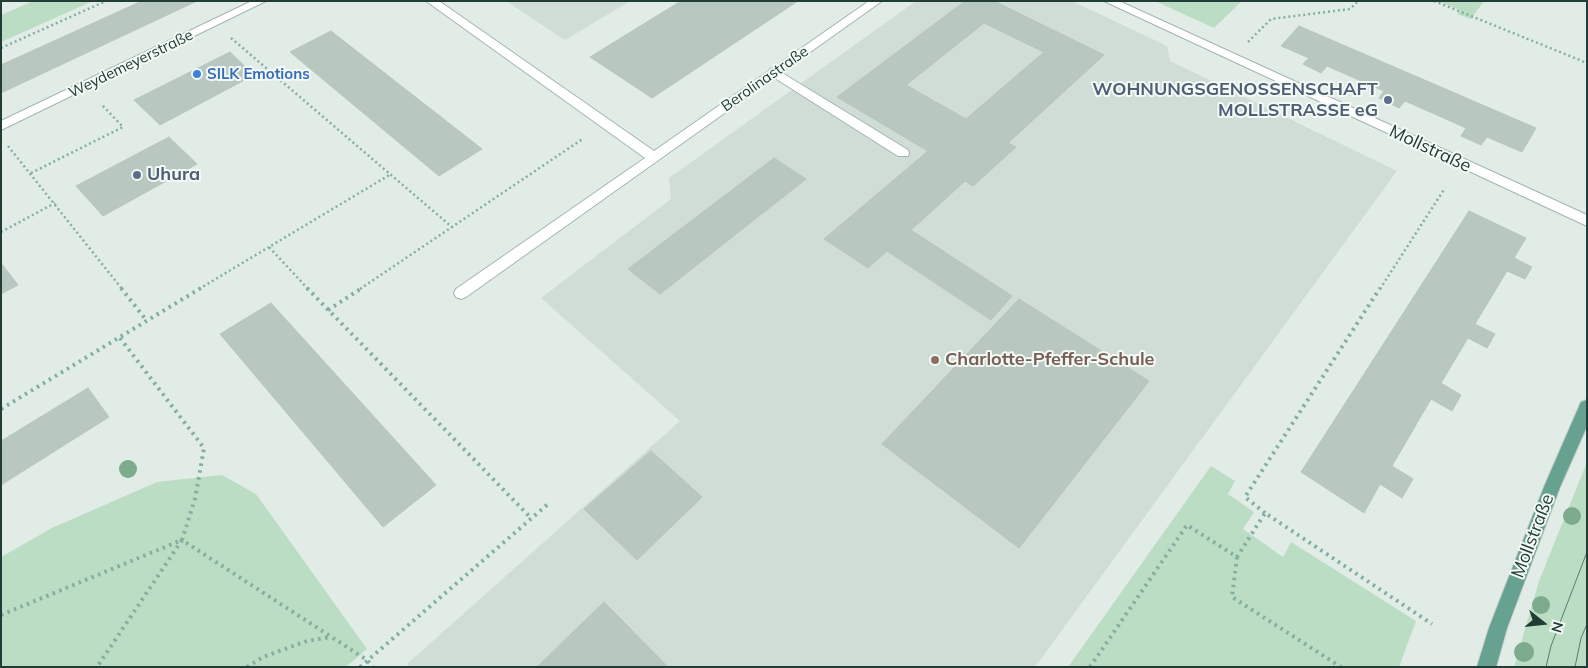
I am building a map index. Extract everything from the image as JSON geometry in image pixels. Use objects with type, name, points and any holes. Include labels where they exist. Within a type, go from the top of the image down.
[{"type":"main road","name":"Mollstraße","points":[[1486,667],[1498,628],[1542,514],[1587,407]]},
{"type":"street","name":"Weydemeyerstraße","points":[[1,126],[261,1]]},
{"type":"street","points":[[431,1],[653,157]]},
{"type":"street","name":"Berolinastraße","points":[[461,293],[877,1]]},
{"type":"street","name":"Mollstraße","points":[[1109,1],[1587,221]]},
{"type":"street","points":[[774,72],[904,153]]},
{"type":"path","points":[[1,48],[106,1]]},
{"type":"path","points":[[1243,48],[1271,18],[1350,10],[1358,1]]},
{"type":"path","points":[[1434,1],[1587,62]]},
{"type":"path","points":[[214,24],[453,228]]},
{"type":"path","points":[[31,173],[123,127],[102,106]]},
{"type":"path","points":[[328,310],[453,228],[584,138]]},
{"type":"path","points":[[6,144],[55,203],[147,322]]},
{"type":"path","points":[[1,409],[391,174]]},
{"type":"path","points":[[1432,624],[1264,513],[1245,497],[1445,188]]},
{"type":"path","points":[[1,232],[55,203]]},
{"type":"path","points":[[269,246],[328,310],[531,518]]},
{"type":"path","points":[[97,667],[182,540],[195,499],[204,448],[120,338]]},
{"type":"path","points":[[360,667],[548,504]]},
{"type":"path","points":[[1264,513],[1237,557],[1232,597],[1341,667]]},
{"type":"path","points":[[1090,667],[1187,524],[1237,557]]},
{"type":"path","points":[[1,615],[182,540]]},
{"type":"path","points":[[182,540],[367,660],[372,667]]},
{"type":"path","points":[[248,667],[263,657],[307,641],[331,637]]},
{"type":"shaded area","points":[[506,1],[630,1],[565,40]]},
{"type":"shaded area","name":"Charlotte-Pfeffer-Schule","points":[[916,1],[1072,1],[1167,46],[1170,61],[1397,171],[1035,667],[409,667],[407,664],[680,421],[541,298],[671,199],[669,178]]},
{"type":"green space","points":[[33,1],[93,1],[1,42],[1,15]]},
{"type":"green space","points":[[1155,1],[1242,1],[1214,28]]},
{"type":"green space","points":[[1438,1],[1484,1],[1471,19],[1457,14],[1460,10]]},
{"type":"green space","points":[[1587,462],[1587,667],[1514,667],[1539,581]]},
{"type":"green space","points":[[1211,466],[1235,481],[1228,494],[1254,512],[1243,529],[1283,557],[1291,542],[1416,621],[1399,667],[1068,667]]},
{"type":"green space","points":[[222,475],[256,494],[367,649],[346,667],[1,667],[1,557],[52,528],[157,482]]},
{"type":"building","points":[[142,1],[197,1],[1,93],[1,65]]},
{"type":"building","points":[[681,1],[798,1],[652,98],[590,57]]},
{"type":"building","points":[[965,1],[994,1],[1104,55],[1008,143],[1016,147],[973,186],[965,181],[911,230],[1012,296],[991,320],[887,251],[868,268],[824,239],[928,151],[837,97]],"holes":[[[984,23],[1044,52],[966,119],[906,85]]]},
{"type":"building","points":[[1299,26],[1536,128],[1522,152],[1487,137],[1481,145],[1461,136],[1466,128],[1405,101],[1399,108],[1379,98],[1384,91],[1327,66],[1321,73],[1303,64],[1309,58],[1281,46]]},
{"type":"building","points":[[331,31],[482,149],[439,176],[290,52]]},
{"type":"building","points":[[230,52],[254,75],[160,125],[134,100]]},
{"type":"building","name":"Uhura","points":[[169,137],[197,164],[103,216],[76,186]]},
{"type":"building","points":[[774,158],[806,179],[660,294],[628,269]]},
{"type":"building","points":[[1469,211],[1526,238],[1514,258],[1532,267],[1525,279],[1507,271],[1475,324],[1495,334],[1487,348],[1468,338],[1441,383],[1461,395],[1452,411],[1431,399],[1392,466],[1413,479],[1402,498],[1380,484],[1364,513],[1301,472]]},
{"type":"building","points":[[1,263],[18,285],[1,294]]},
{"type":"building","points":[[1019,299],[1149,381],[1019,548],[882,444]]},
{"type":"building","points":[[271,303],[436,485],[383,527],[220,334]]},
{"type":"building","points":[[88,388],[109,417],[1,485],[1,441]]},
{"type":"building","points":[[651,451],[702,497],[637,560],[584,509]]},
{"type":"building","points":[[604,602],[668,667],[537,667]]},
{"type":"tram line","points":[[1546,667],[1551,646],[1587,552]]},
{"type":"tram line","points":[[1575,667],[1581,638],[1587,624]]},
{"type":"place","name":"SILK Emotions","points":[[197,74]]},
{"type":"place","name":"WOHNUNGSGENOSSENSCHAFT MOLLSTRASSE eG","points":[[1388,100]]},
{"type":"place","name":"Uhura","points":[[137,175]]},
{"type":"place","name":"Charlotte-Pfeffer-Schule","points":[[935,360]]}]
